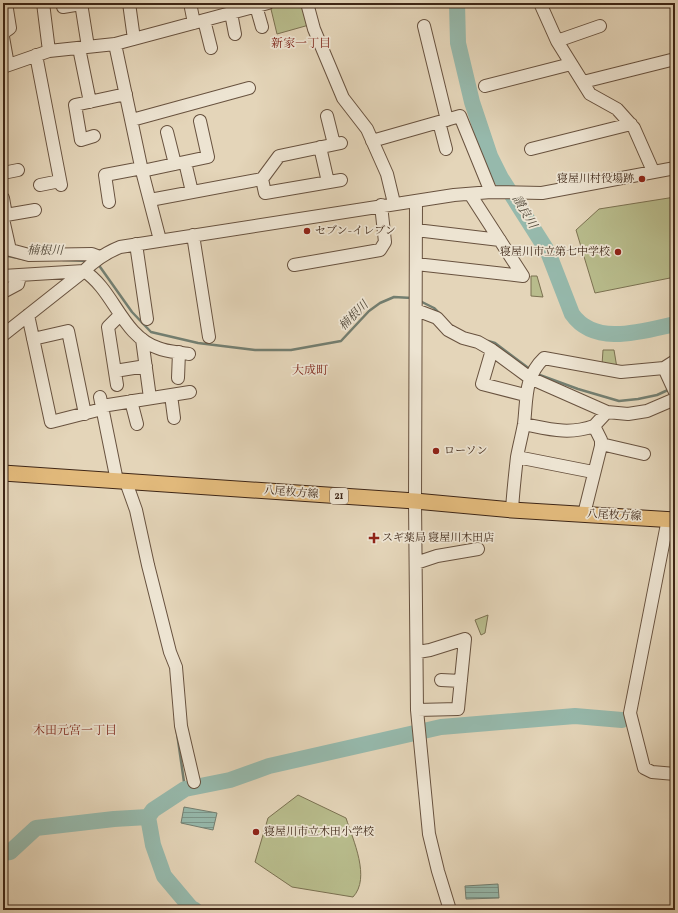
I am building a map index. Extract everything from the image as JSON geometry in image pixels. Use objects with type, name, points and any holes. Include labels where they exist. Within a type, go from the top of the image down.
[{"type":"main road","name":"八尾枚方線","points":[[3,473],[415,501],[512,510],[672,519]]},
{"type":"street","points":[[3,33],[10,28],[6,3]]},
{"type":"street","points":[[44,3],[49,51]]},
{"type":"street","points":[[63,7],[81,3],[90,102]]},
{"type":"street","points":[[129,3],[134,39]]},
{"type":"street","points":[[190,3],[211,48]]},
{"type":"street","points":[[3,37],[6,66],[49,51],[115,44],[199,21],[226,10],[268,3]]},
{"type":"street","points":[[307,3],[314,29],[343,98],[367,129],[387,174],[394,204]]},
{"type":"street","points":[[540,3],[557,41],[590,94],[617,109],[631,124],[653,171]]},
{"type":"street","points":[[255,5],[262,27]]},
{"type":"street","points":[[226,10],[235,34]]},
{"type":"street","points":[[424,26],[443,121],[446,150]]},
{"type":"street","points":[[557,41],[600,26]]},
{"type":"street","points":[[115,44],[142,170],[160,240]]},
{"type":"street","points":[[36,55],[61,183],[40,185]]},
{"type":"street","points":[[582,82],[671,60]]},
{"type":"street","points":[[485,86],[571,64]]},
{"type":"street","points":[[132,120],[249,88]]},
{"type":"street","points":[[94,136],[81,140],[75,105],[126,94]]},
{"type":"street","points":[[150,200],[262,178],[279,156],[338,143],[328,116]]},
{"type":"street","points":[[372,141],[460,116],[491,192]]},
{"type":"street","points":[[109,202],[105,176],[208,157],[200,121]]},
{"type":"street","points":[[531,148],[631,124]]},
{"type":"street","points":[[167,132],[192,192]]},
{"type":"street","points":[[320,147],[328,182]]},
{"type":"street","points":[[3,335],[92,263],[120,247],[394,204],[470,194],[491,192],[542,193],[675,168]]},
{"type":"street","points":[[3,172],[18,170]]},
{"type":"street","points":[[262,178],[265,193],[341,180]]},
{"type":"street","points":[[416,264],[523,276],[470,194]]},
{"type":"street","points":[[3,198],[6,215],[3,218],[6,249],[29,255],[92,254],[91,276],[106,292],[120,315],[142,339],[158,348],[184,353],[178,378]]},
{"type":"street","points":[[416,202],[415,501],[418,652],[417,710],[429,834],[450,910]]},
{"type":"street","points":[[294,265],[380,250],[385,242],[381,206]]},
{"type":"street","points":[[6,215],[35,210]]},
{"type":"street","points":[[416,230],[500,240]]},
{"type":"street","points":[[193,235],[210,337]]},
{"type":"street","points":[[136,244],[147,319]]},
{"type":"street","points":[[3,276],[20,276],[92,263]]},
{"type":"street","points":[[3,292],[18,284],[20,276]]},
{"type":"street","points":[[416,303],[453,332],[492,350],[607,412],[628,414],[647,411],[675,399]]},
{"type":"street","points":[[28,315],[51,422],[85,414],[102,404],[190,392]]},
{"type":"street","points":[[117,385],[108,327],[120,315]]},
{"type":"street","points":[[33,339],[68,331],[85,414]]},
{"type":"street","points":[[142,339],[150,398]]},
{"type":"street","points":[[492,350],[482,384],[525,395]]},
{"type":"street","points":[[512,510],[517,457],[524,424],[525,395],[533,373],[544,358],[621,372],[664,368],[668,364],[675,361]]},
{"type":"street","points":[[114,371],[146,366]]},
{"type":"street","points":[[664,368],[673,388]]},
{"type":"street","points":[[171,395],[174,418]]},
{"type":"street","points":[[131,401],[136,424]]},
{"type":"street","points":[[102,404],[122,482],[136,510],[151,580],[170,652],[176,667],[181,726],[194,782]]},
{"type":"street","points":[[524,424],[562,431],[579,431],[594,426],[607,412]]},
{"type":"street","points":[[584,514],[601,444],[601,440],[594,426]]},
{"type":"street","points":[[601,444],[644,454]]},
{"type":"street","points":[[517,457],[593,472]]},
{"type":"street","points":[[672,519],[630,713],[644,768],[652,772],[675,774]]},
{"type":"street","points":[[416,563],[437,556],[478,549]]},
{"type":"street","points":[[417,710],[458,709],[465,639],[430,650],[418,652]]},
{"type":"street","points":[[441,680],[461,681]]},
{"type":"green space","points":[[278,3],[303,3],[309,25],[277,34],[270,5]]},
{"type":"green space","points":[[675,197],[675,277],[595,293],[576,230],[599,209]]},
{"type":"green space","points":[[531,276],[537,276],[543,297],[531,296]]},
{"type":"green space","points":[[603,350],[614,350],[617,368],[602,365]]},
{"type":"green space","points":[[488,615],[485,633],[481,635],[475,620]]},
{"type":"green space","points":[[298,795],[346,818],[361,869],[358,889],[353,897],[292,887],[255,862],[268,818]]},
{"type":"shaded area","points":[[184,807],[217,813],[213,830],[181,823]]},
{"type":"shaded area","points":[[498,884],[499,898],[466,899],[465,886]]},
{"type":"waterway","name":"讃良川","points":[[457,3],[458,43],[472,102],[490,156],[501,178],[548,252],[572,314],[582,324],[593,330],[606,334],[634,333],[675,324]]},
{"type":"waterway","name":"楠根川","points":[[3,255],[28,260]]},
{"type":"waterway","name":"楠根川","points":[[63,260],[88,261]]},
{"type":"waterway","name":"楠根川","points":[[98,264],[132,312],[151,332],[198,343],[255,350],[291,350],[341,341],[369,311],[380,303],[394,297],[412,298]]},
{"type":"waterway","name":"楠根川","points":[[420,301],[434,308],[439,313]]},
{"type":"waterway","name":"楠根川","points":[[488,341],[495,343],[531,370]]},
{"type":"waterway","name":"楠根川","points":[[537,374],[578,389],[619,401],[657,395],[670,389]]},
{"type":"waterway","points":[[3,853],[10,852],[36,828],[114,819],[148,817],[153,810],[185,789],[230,780],[269,766],[441,727],[575,716],[622,720]]},
{"type":"waterway","points":[[175,719],[185,789]]},
{"type":"waterway","points":[[148,817],[153,845],[164,876],[191,908],[195,910]]},
{"type":"place","name":"寝屋川村役場跡","points":[[642,179]]},
{"type":"place","name":"セブン-イレブン","points":[[307,231]]},
{"type":"place","name":"寝屋川市立第七中学校","points":[[618,252]]},
{"type":"place","name":"ローソン","points":[[436,451]]},
{"type":"place","name":"スギ薬局 寝屋川木田店","points":[[374,538]]},
{"type":"place","name":"寝屋川市立木田小学校","points":[[256,832]]},
{"type":"district","name":"新家一丁目","points":[[301,44]]},
{"type":"district","name":"大成町","points":[[310,371]]},
{"type":"district","name":"木田元宮一丁目","points":[[75,731]]}]
